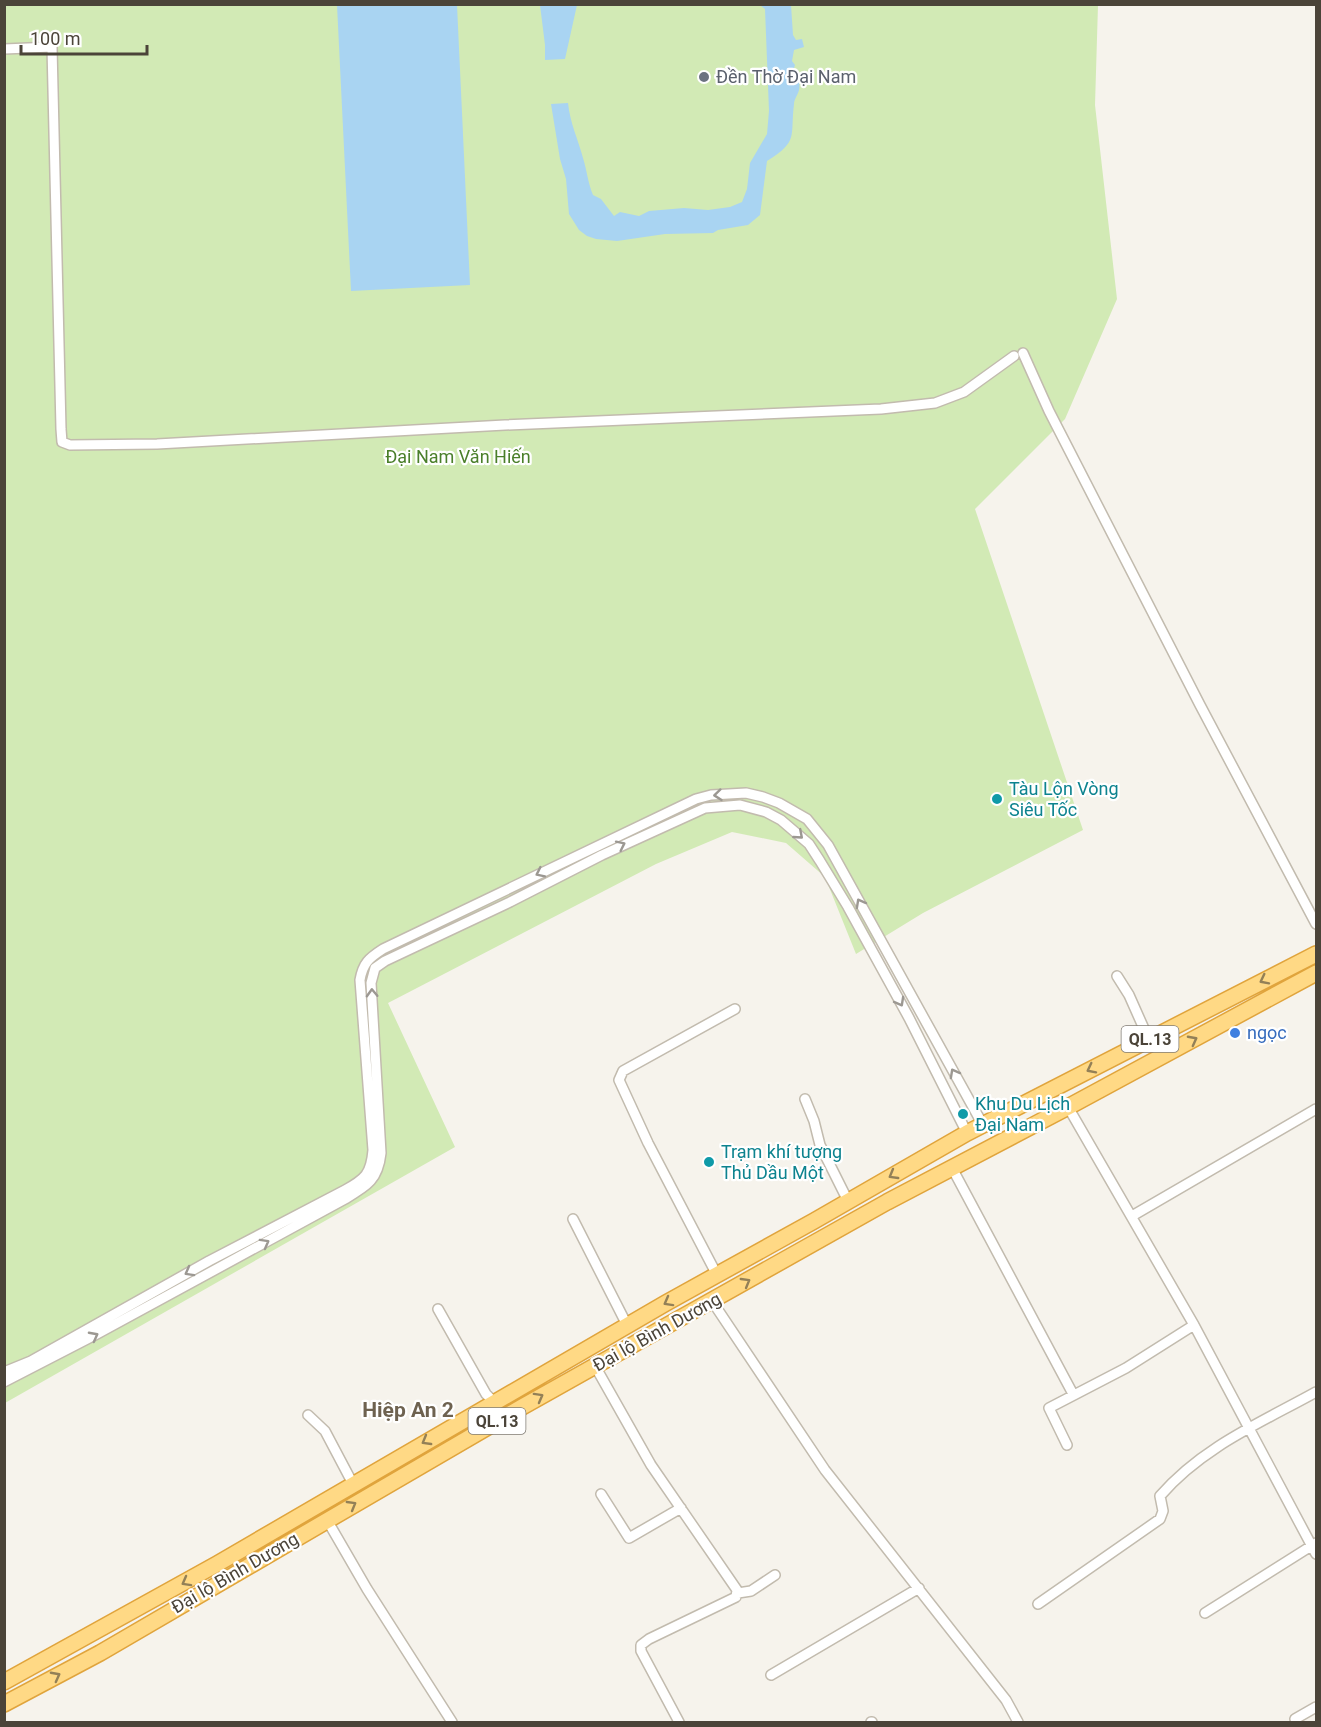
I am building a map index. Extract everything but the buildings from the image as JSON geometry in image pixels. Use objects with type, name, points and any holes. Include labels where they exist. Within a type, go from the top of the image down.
[{"type":"highway","name":"Đại lộ Bình Dương","points":[[4,1682],[217,1564],[627,1325],[967,1133],[1317,954]]},
{"type":"highway","name":"Đại lộ Bình Dương","points":[[4,1704],[100,1653],[595,1366],[951,1166],[1068,1107],[1317,974]]},
{"type":"highway","points":[[983,1125],[993,1145]]},
{"type":"highway","points":[[967,1133],[977,1153]]},
{"type":"street","points":[[4,49],[52,46],[61,429],[62,442],[70,445],[157,444],[505,425],[881,409],[935,403],[964,392],[1018,355],[1317,924]]},
{"type":"street","points":[[4,1372],[30,1361],[209,1261],[361,1181],[372,1165],[373,1150],[360,980],[363,966],[369,958],[383,949],[696,799],[711,795],[746,793],[779,803],[807,819],[828,845],[983,1125]]},
{"type":"street","points":[[4,1382],[88,1339],[360,1191],[376,1176],[381,1153],[371,983],[375,968],[385,961],[510,902],[602,855],[705,808],[740,804],[766,812],[781,820],[809,844],[854,917],[909,1018],[967,1133]]},
{"type":"street","points":[[1116,976],[1129,995],[1149,1040]]},
{"type":"street","points":[[717,1275],[618,1080],[623,1071],[735,1009]]},
{"type":"street","points":[[805,1099],[820,1145],[848,1201]]},
{"type":"street","points":[[1068,1107],[1194,1325],[1273,1475],[1315,1548],[1205,1613]]},
{"type":"street","points":[[1131,1216],[1317,1109]]},
{"type":"street","points":[[959,1118],[975,1110]]},
{"type":"street","points":[[951,1166],[1073,1394]]},
{"type":"street","points":[[573,1219],[627,1325]]},
{"type":"street","points":[[712,1301],[825,1470],[1006,1700],[1018,1722]]},
{"type":"street","points":[[438,1309],[486,1394],[494,1402]]},
{"type":"street","points":[[1067,1445],[1049,1408],[1126,1368],[1194,1325]]},
{"type":"street","points":[[595,1366],[651,1465],[738,1593]]},
{"type":"street","points":[[1038,1604],[1160,1519],[1163,1511],[1160,1496],[1188,1467],[1250,1428],[1317,1392]]},
{"type":"street","points":[[308,1415],[325,1431],[353,1484]]},
{"type":"street","points":[[601,1494],[629,1538],[681,1508]]},
{"type":"street","points":[[327,1520],[367,1589],[452,1722]]},
{"type":"street","points":[[679,1722],[641,1652],[641,1645],[736,1597],[738,1593],[751,1591],[775,1575]]},
{"type":"street","points":[[771,1676],[919,1588]]},
{"type":"street","points":[[1295,1719],[1317,1707]]},
{"type":"green space","name":"Đại Nam Văn Hiến","points":[[5,5],[1098,5],[1095,105],[1117,299],[1065,419],[975,509],[1083,830],[923,913],[856,954],[825,877],[786,843],[732,832],[656,864],[388,1003],[455,1147],[5,1403]]},
{"type":"water","points":[[337,5],[457,5],[470,285],[351,291]]},
{"type":"water","points":[[540,5],[577,5],[565,59],[545,60]]},
{"type":"water","points":[[760,5],[791,5],[793,35],[796,40],[802,39],[804,47],[794,50],[792,61],[795,65],[793,71],[799,76],[799,87],[794,102],[791,137],[784,148],[767,161],[760,215],[748,225],[718,230],[713,233],[665,234],[617,241],[596,239],[579,230],[569,214],[566,179],[560,159],[551,104],[568,103],[593,195],[601,199],[614,216],[620,212],[639,216],[649,211],[684,208],[708,210],[730,207],[742,202],[747,189],[750,163],[767,134],[769,111],[765,9]]},
{"type":"place","name":"Đền Thờ Đại Nam","points":[[704,77]]},
{"type":"place","name":"Tàu Lộn Vòng Siêu Tốc","points":[[997,799]]},
{"type":"place","name":"ngọc","points":[[1235,1033]]},
{"type":"place","name":"Khu Du Lịch Đại Nam","points":[[963,1114]]},
{"type":"place","name":"Trạm khí tượng Thủ Dầu Một","points":[[709,1162]]},
{"type":"district","name":"Hiệp An 2","points":[[408,1410]]}]
